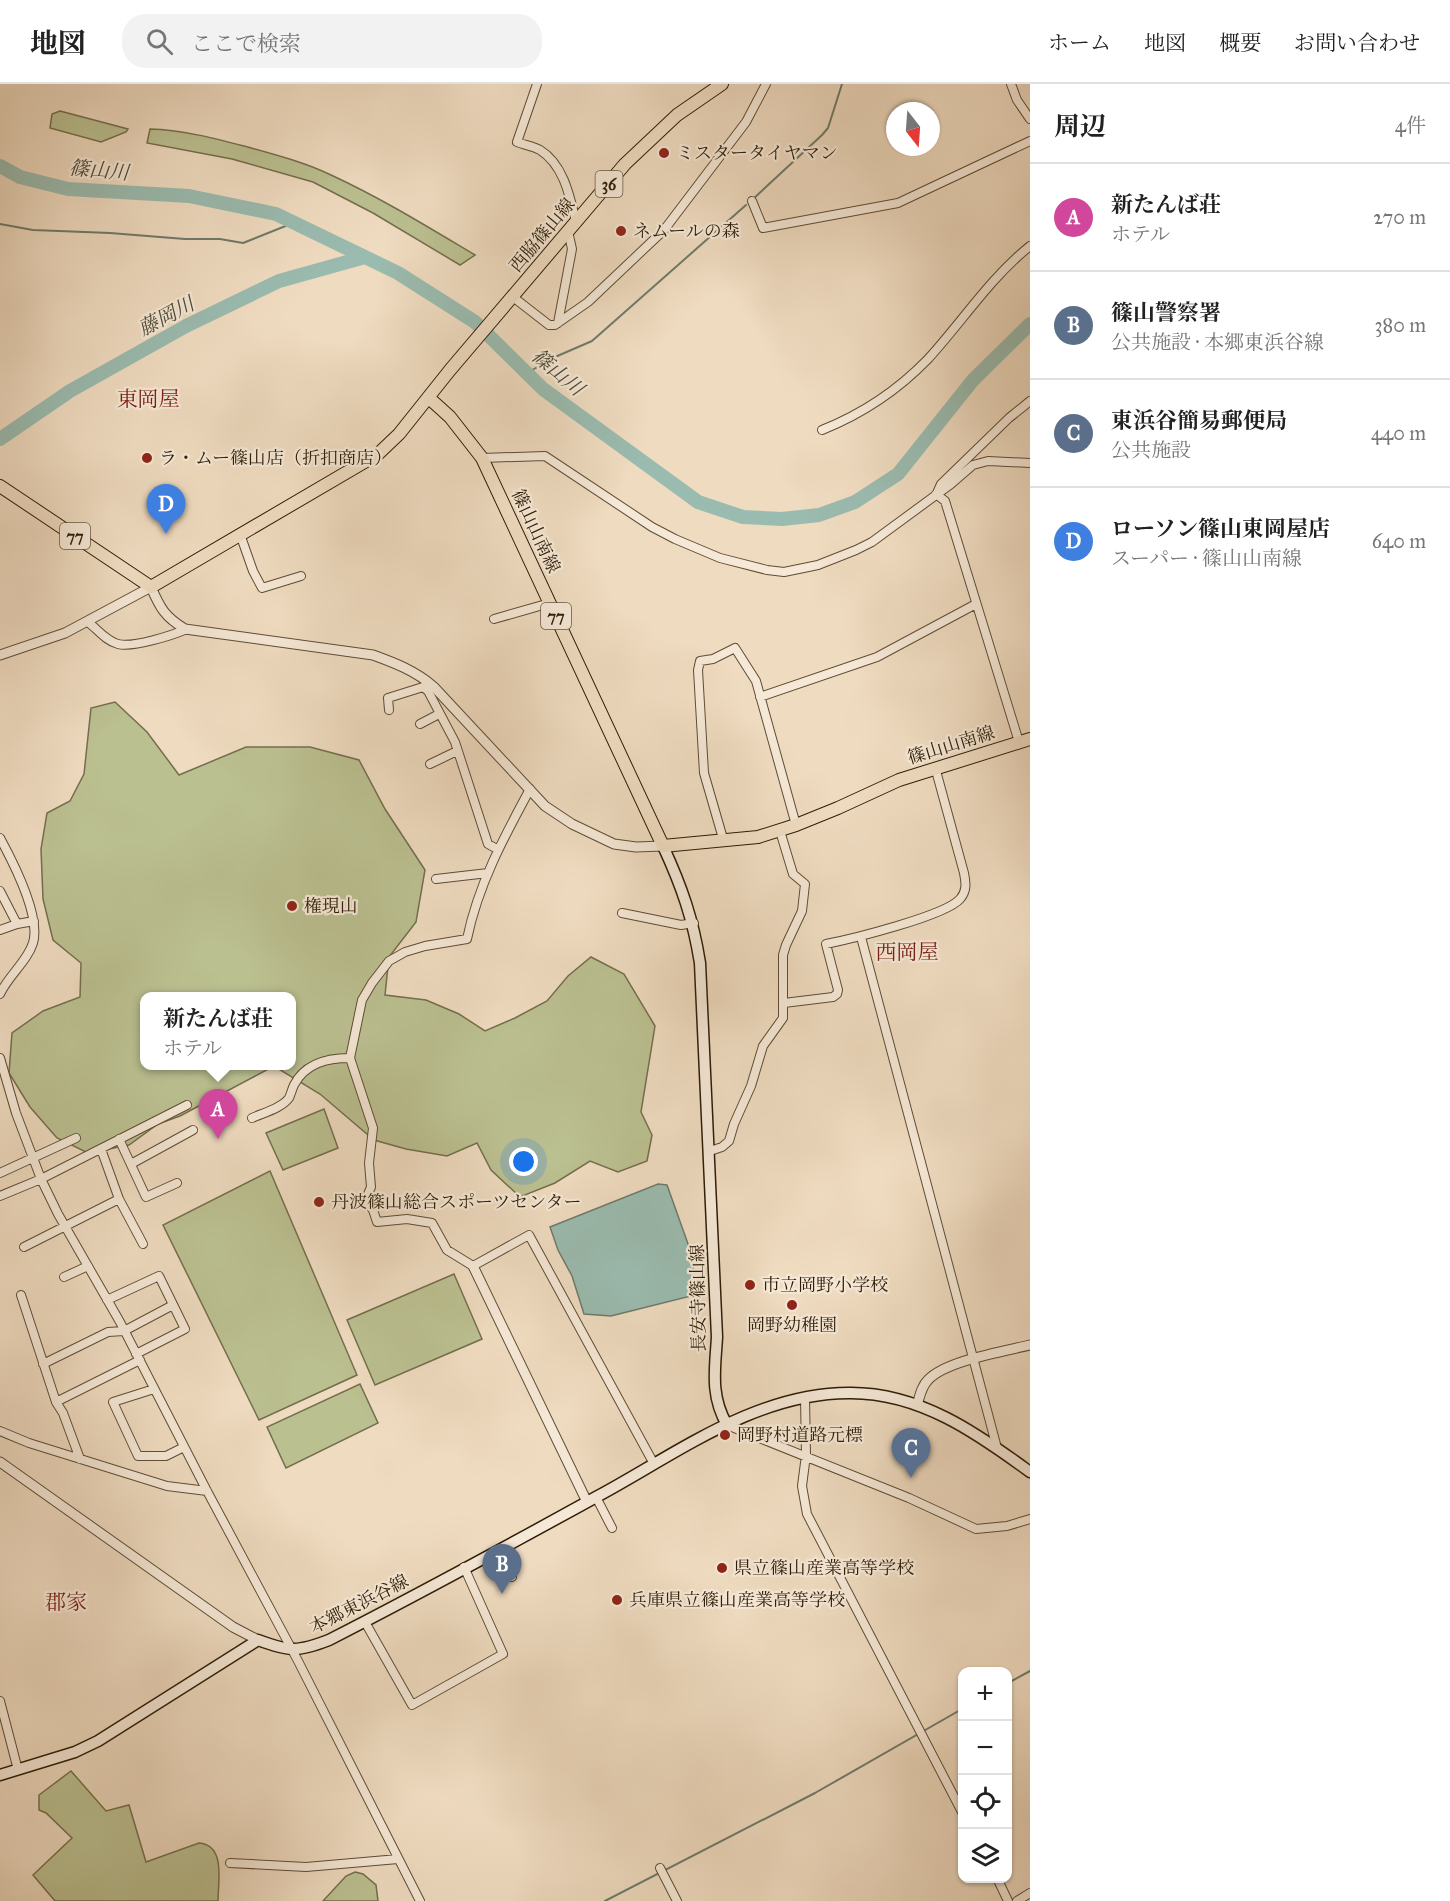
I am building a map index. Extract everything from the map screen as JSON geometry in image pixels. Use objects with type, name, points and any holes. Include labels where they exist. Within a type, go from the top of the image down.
[{"type":"main road","name":"西脇篠山線","points":[[429,398],[450,370],[625,164],[677,115],[718,85]]},
{"type":"main road","name":"篠山山南線","points":[[429,398],[450,417],[482,458],[663,846],[724,842],[780,831],[899,780],[1024,741]]},
{"type":"main road","points":[[151,587],[378,454],[399,434],[429,398]]},
{"type":"main road","name":"77","points":[[0,486],[151,587]]},
{"type":"main road","name":"長安寺篠山線","points":[[663,846],[679,880],[694,923],[700,963],[717,1337],[715,1382],[718,1409],[727,1425]]},
{"type":"main road","points":[[727,1425],[772,1406],[805,1396],[852,1393],[893,1398],[945,1416],[998,1448],[1030,1472]]},
{"type":"main road","name":"本郷東浜谷線","points":[[258,1640],[291,1650],[319,1644],[365,1622],[727,1425]]},
{"type":"main road","points":[[0,1775],[75,1752],[98,1741],[258,1640]]},
{"type":"street","points":[[537,84],[517,142],[539,150],[551,160],[562,176],[570,197],[572,249],[558,323]]},
{"type":"street","points":[[511,298],[549,325],[558,323],[588,302],[663,230],[746,122],[766,84]]},
{"type":"street","points":[[1011,84],[1017,100],[1030,119]]},
{"type":"street","points":[[752,201],[763,228],[898,203],[1030,141]]},
{"type":"street","points":[[822,430],[851,419],[880,400],[927,360],[998,277],[1030,246]]},
{"type":"street","points":[[936,494],[941,484],[1009,418],[1030,401]]},
{"type":"street","points":[[482,458],[545,456],[652,527],[675,539],[720,558],[784,572],[818,565],[872,542],[973,465],[988,461],[1030,462]]},
{"type":"street","points":[[936,494],[945,501],[976,604],[1024,741]]},
{"type":"street","points":[[240,534],[253,571],[262,588],[301,576]]},
{"type":"street","points":[[0,655],[65,633],[151,587],[162,610],[172,622],[187,629],[373,655],[399,665],[425,679],[431,689],[439,714],[455,742],[488,844],[497,849]]},
{"type":"street","points":[[494,619],[550,603]]},
{"type":"street","points":[[760,697],[877,657],[976,604]]},
{"type":"street","points":[[88,622],[108,640],[120,645],[171,636],[187,629]]},
{"type":"street","points":[[724,842],[704,772],[701,699],[698,687],[700,661],[712,659],[735,648],[756,681],[796,825]]},
{"type":"street","points":[[389,710],[388,698],[423,687],[431,689],[545,806],[599,839],[636,847],[663,846]]},
{"type":"street","points":[[420,724],[439,714]]},
{"type":"street","points":[[430,764],[457,751]]},
{"type":"street","points":[[784,1003],[833,997],[837,994],[838,990],[826,945],[861,937],[930,914],[961,898],[966,887],[964,873],[935,767]]},
{"type":"street","points":[[530,789],[497,849],[472,915],[467,939],[424,945],[405,951],[389,961],[362,1000],[350,1058],[374,1128],[369,1163],[371,1187],[366,1199],[373,1210],[376,1222],[407,1219],[432,1223],[447,1250],[473,1266],[591,1499],[612,1528]]},
{"type":"street","points":[[710,1151],[722,1147],[729,1141],[764,1046],[783,1017],[783,955],[802,911],[805,884],[793,874],[780,831]]},
{"type":"street","points":[[0,838],[18,871],[34,921],[33,943],[0,994]]},
{"type":"street","points":[[436,879],[488,873]]},
{"type":"street","points":[[0,891],[17,924]]},
{"type":"street","points":[[622,913],[681,925],[694,923]]},
{"type":"street","points":[[0,930],[34,921]]},
{"type":"street","points":[[861,937],[998,1448]]},
{"type":"street","points":[[0,1058],[16,1113],[41,1179],[65,1227],[138,1357],[420,1901]]},
{"type":"street","points":[[252,1118],[270,1111],[288,1099],[295,1082],[312,1064],[334,1058],[350,1058]]},
{"type":"street","points":[[0,1196],[41,1179],[188,1105]]},
{"type":"street","points":[[131,1164],[193,1130]]},
{"type":"street","points":[[0,1173],[76,1138]]},
{"type":"street","points":[[119,1139],[146,1197],[177,1183]]},
{"type":"street","points":[[100,1149],[119,1199],[143,1244]]},
{"type":"street","points":[[24,1247],[119,1199]]},
{"type":"street","points":[[473,1266],[529,1235],[654,1464]]},
{"type":"street","points":[[64,1277],[88,1266]]},
{"type":"street","points":[[56,1402],[185,1329],[159,1276],[107,1300]]},
{"type":"street","points":[[21,1295],[56,1402],[63,1413],[80,1459]]},
{"type":"street","points":[[43,1364],[108,1332],[124,1331],[173,1305]]},
{"type":"street","points":[[917,1406],[923,1386],[930,1378],[944,1369],[973,1359],[1030,1345]]},
{"type":"street","points":[[154,1389],[113,1402],[138,1456],[166,1456],[184,1447]]},
{"type":"street","points":[[805,1396],[806,1455],[802,1486],[807,1514],[958,1802]]},
{"type":"street","points":[[727,1425],[909,1498],[976,1529],[1007,1526],[1030,1519]]},
{"type":"street","points":[[0,1431],[29,1443],[167,1486],[207,1491]]},
{"type":"street","points":[[0,1462],[233,1627],[258,1640]]},
{"type":"street","points":[[497,1550],[512,1577]]},
{"type":"street","points":[[365,1622],[412,1705],[503,1654],[464,1568]]},
{"type":"street","points":[[0,1701],[18,1770]]},
{"type":"street","points":[[230,1863],[306,1867],[399,1859]]},
{"type":"street","points":[[660,1869],[677,1901]]},
{"type":"street","points":[[999,1883],[1008,1901]]},
{"type":"street","points":[[1017,1901],[1030,1893]]},
{"type":"green space","points":[[60,111],[128,129],[126,132],[101,142],[50,128],[52,114]]},
{"type":"green space","points":[[150,129],[209,137],[321,170],[386,203],[475,255],[460,265],[373,213],[313,182],[232,159],[147,143]]},
{"type":"green space","points":[[115,702],[147,732],[179,775],[246,747],[310,747],[359,760],[385,809],[425,870],[416,922],[389,957],[385,995],[426,1000],[459,1014],[485,1031],[547,1001],[568,976],[591,957],[624,974],[655,1026],[641,1112],[652,1135],[647,1161],[618,1172],[590,1161],[555,1183],[520,1197],[491,1170],[477,1143],[447,1156],[406,1149],[374,1140],[320,1094],[281,1070],[296,1070],[296,992],[140,992],[140,1070],[266,1070],[180,1116],[158,1124],[129,1145],[88,1153],[57,1138],[30,1107],[9,1073],[12,1033],[43,1011],[80,997],[81,963],[53,940],[43,899],[41,849],[47,813],[70,801],[84,774],[91,708]]},
{"type":"green space","points":[[324,1109],[338,1148],[283,1170],[266,1133]]},
{"type":"green space","points":[[270,1171],[357,1375],[259,1420],[163,1225]]},
{"type":"green space","points":[[454,1274],[482,1339],[375,1385],[347,1320]]},
{"type":"green space","points":[[360,1384],[378,1423],[286,1468],[267,1427]]},
{"type":"green space","points":[[71,1771],[106,1811],[129,1805],[146,1862],[199,1843],[208,1845],[217,1857],[219,1866],[218,1901],[55,1901],[33,1875],[72,1838],[46,1813],[39,1810],[39,1795]]},
{"type":"green space","points":[[355,1872],[363,1874],[376,1885],[378,1901],[323,1901],[346,1876]]},
{"type":"water","points":[[658,1184],[667,1185],[693,1258],[695,1295],[611,1316],[584,1314],[572,1276],[558,1250],[550,1227]]},
{"type":"waterway","points":[[752,200],[828,128],[842,84]]},
{"type":"waterway","name":"篠山川","points":[[0,166],[20,177],[68,189],[189,196],[276,214],[398,273],[475,322],[543,389],[698,502],[743,517],[782,519],[819,515],[855,502],[898,474],[973,380],[1030,324]]},
{"type":"waterway","points":[[527,373],[555,357],[592,341],[746,205]]},
{"type":"waterway","points":[[0,224],[33,230],[220,239],[243,243],[293,223]]},
{"type":"waterway","name":"藤岡川","points":[[0,439],[70,391],[186,326],[279,281],[365,257]]},
{"type":"waterway","points":[[1012,1681],[1030,1671]]},
{"type":"waterway","points":[[605,1901],[815,1793],[958,1711]]},
{"type":"place","name":"ミスタータイヤマン","points":[[664,153]]},
{"type":"place","name":"ネムールの森","points":[[621,231]]},
{"type":"place","name":"ラ・ムー篠山店（折扣商店）","points":[[147,458]]},
{"type":"place","name":"ローソン篠山東岡屋店","points":[[166,534]]},
{"type":"place","name":"権現山","points":[[292,906]]},
{"type":"place","name":"新たんば荘","points":[[218,1139]]},
{"type":"place","name":"丹波篠山総合スポーツセンター","points":[[319,1202]]},
{"type":"place","name":"市立岡野小学校","points":[[750,1285]]},
{"type":"place","name":"岡野幼稚園","points":[[792,1305]]},
{"type":"place","name":"岡野村道路元標","points":[[725,1435]]},
{"type":"place","name":"東浜谷簡易郵便局","points":[[911,1478]]},
{"type":"place","name":"県立篠山産業高等学校","points":[[722,1568]]},
{"type":"place","name":"篠山警察署","points":[[502,1594]]},
{"type":"place","name":"兵庫県立篠山産業高等学校","points":[[617,1600]]},
{"type":"district","name":"東岡屋","points":[[148,399]]},
{"type":"district","name":"西岡屋","points":[[907,952]]},
{"type":"district","name":"郡家","points":[[66,1602]]}]
